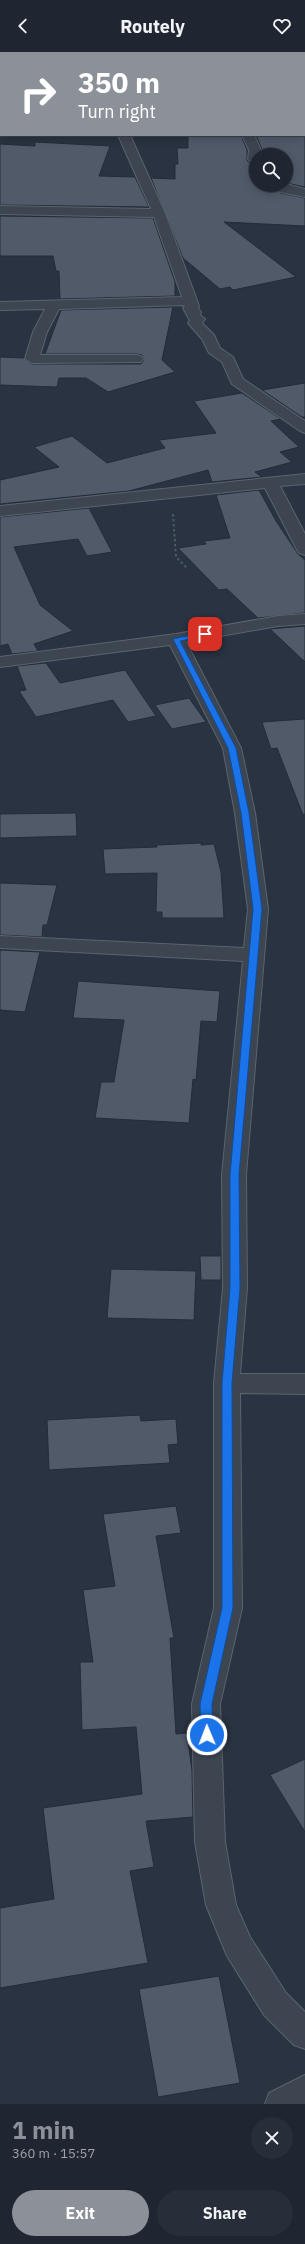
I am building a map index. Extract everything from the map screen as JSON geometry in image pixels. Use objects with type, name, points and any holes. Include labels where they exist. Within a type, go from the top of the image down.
[{"type":"street","points":[[124,136],[160,213],[189,301],[192,306],[190,308],[194,312],[193,317],[198,319],[195,323],[209,338],[214,350],[228,360],[237,380],[305,428]]},
{"type":"street","points":[[248,136],[254,148]]},
{"type":"street","points":[[293,191],[305,193]]},
{"type":"street","points":[[0,210],[160,213]]},
{"type":"street","points":[[0,306],[53,306],[189,301]]},
{"type":"street","points":[[53,306],[40,332],[32,359],[136,358]]},
{"type":"street","points":[[0,510],[171,491],[305,479]]},
{"type":"street","points":[[270,483],[305,550]]},
{"type":"street","points":[[0,662],[176,639],[278,621],[305,619]]},
{"type":"street","points":[[176,639],[232,748],[245,813],[258,909],[234,1175],[235,1288],[227,1383],[228,1608],[206,1704],[210,1842],[221,1905],[238,1946],[275,2004],[305,2034]]},
{"type":"street","points":[[0,942],[254,955]]},
{"type":"street","points":[[227,1383],[305,1384]]},
{"type":"street","points":[[281,2104],[305,2091]]},
{"type":"path","points":[[171,491],[176,557],[188,569]]},
{"type":"building","points":[[188,136],[241,136],[247,150],[247,160],[249,162],[249,192],[279,192],[305,198],[305,226],[224,222],[296,277],[233,290],[230,287],[220,289],[183,258],[151,178],[175,179],[175,164],[178,164],[177,148],[188,148]]},
{"type":"building","points":[[256,136],[305,136],[305,187],[293,184],[293,148],[262,148]]},
{"type":"building","points":[[35,142],[110,146],[99,176],[135,177],[149,207],[0,205],[0,144],[35,146]]},
{"type":"building","points":[[0,216],[153,218],[175,282],[175,296],[60,299],[59,271],[56,271],[53,256],[0,256]]},
{"type":"building","points":[[173,307],[162,360],[175,372],[108,392],[86,378],[59,378],[57,387],[0,385],[0,357],[24,358],[32,364],[141,364],[144,360],[142,355],[136,354],[45,354],[61,310]]},
{"type":"building","points":[[305,383],[305,417],[302,417],[262,390]]},
{"type":"building","points":[[242,393],[281,419],[271,421],[299,447],[280,452],[292,462],[255,472],[262,477],[212,482],[208,470],[129,491],[0,504],[0,480],[59,467],[34,447],[72,436],[107,463],[165,448],[159,440],[216,433],[194,401]]},
{"type":"building","points":[[259,490],[276,521],[298,554],[305,560],[305,613],[258,618],[227,589],[219,590],[178,548],[206,544],[204,541],[230,538],[216,495]]},
{"type":"building","points":[[89,508],[112,552],[87,556],[78,539],[14,547],[40,605],[73,631],[34,644],[38,651],[12,654],[8,644],[0,646],[0,517]]},
{"type":"building","points":[[305,626],[305,662],[270,629]]},
{"type":"building","points":[[46,663],[60,683],[125,670],[156,716],[128,722],[113,700],[36,717],[19,691],[26,690],[17,666]]},
{"type":"building","points":[[189,698],[206,722],[172,729],[155,705]]},
{"type":"building","points":[[305,719],[305,814],[303,815],[277,748],[271,749],[262,722]]},
{"type":"building","points":[[76,813],[77,836],[0,838],[0,814]]},
{"type":"building","points":[[201,843],[201,845],[214,844],[221,872],[224,918],[162,918],[162,912],[156,912],[157,873],[105,874],[103,849],[157,847],[157,845]]},
{"type":"building","points":[[0,883],[57,885],[47,925],[43,925],[42,937],[0,935]]},
{"type":"building","points":[[0,950],[40,952],[25,1012],[0,1010]]},
{"type":"building","points":[[78,981],[220,991],[217,1022],[201,1021],[196,1080],[193,1079],[189,1123],[95,1118],[101,1082],[114,1082],[124,1020],[73,1018]]},
{"type":"building","points":[[200,1256],[221,1256],[221,1280],[201,1280]]},
{"type":"building","points":[[111,1269],[196,1271],[194,1320],[107,1318]]},
{"type":"building","points":[[140,1415],[141,1421],[176,1419],[178,1444],[168,1445],[170,1463],[49,1470],[47,1420]]},
{"type":"building","points":[[176,1506],[181,1533],[156,1536],[174,1638],[170,1638],[176,1734],[187,1733],[192,1771],[193,1817],[146,1821],[154,1867],[130,1871],[148,1963],[0,1988],[0,1908],[54,1899],[43,1808],[142,1794],[136,1727],[82,1730],[80,1662],[93,1662],[83,1590],[115,1586],[103,1514]]},
{"type":"building","points":[[305,1759],[305,1832],[270,1775]]},
{"type":"building","points":[[219,1976],[240,2083],[158,2097],[139,1989]]},
{"type":"route","points":[[205,634],[176,639],[232,748],[245,813],[258,909],[234,1175],[235,1288],[227,1383],[228,1608],[206,1704],[207,1735]]}]
